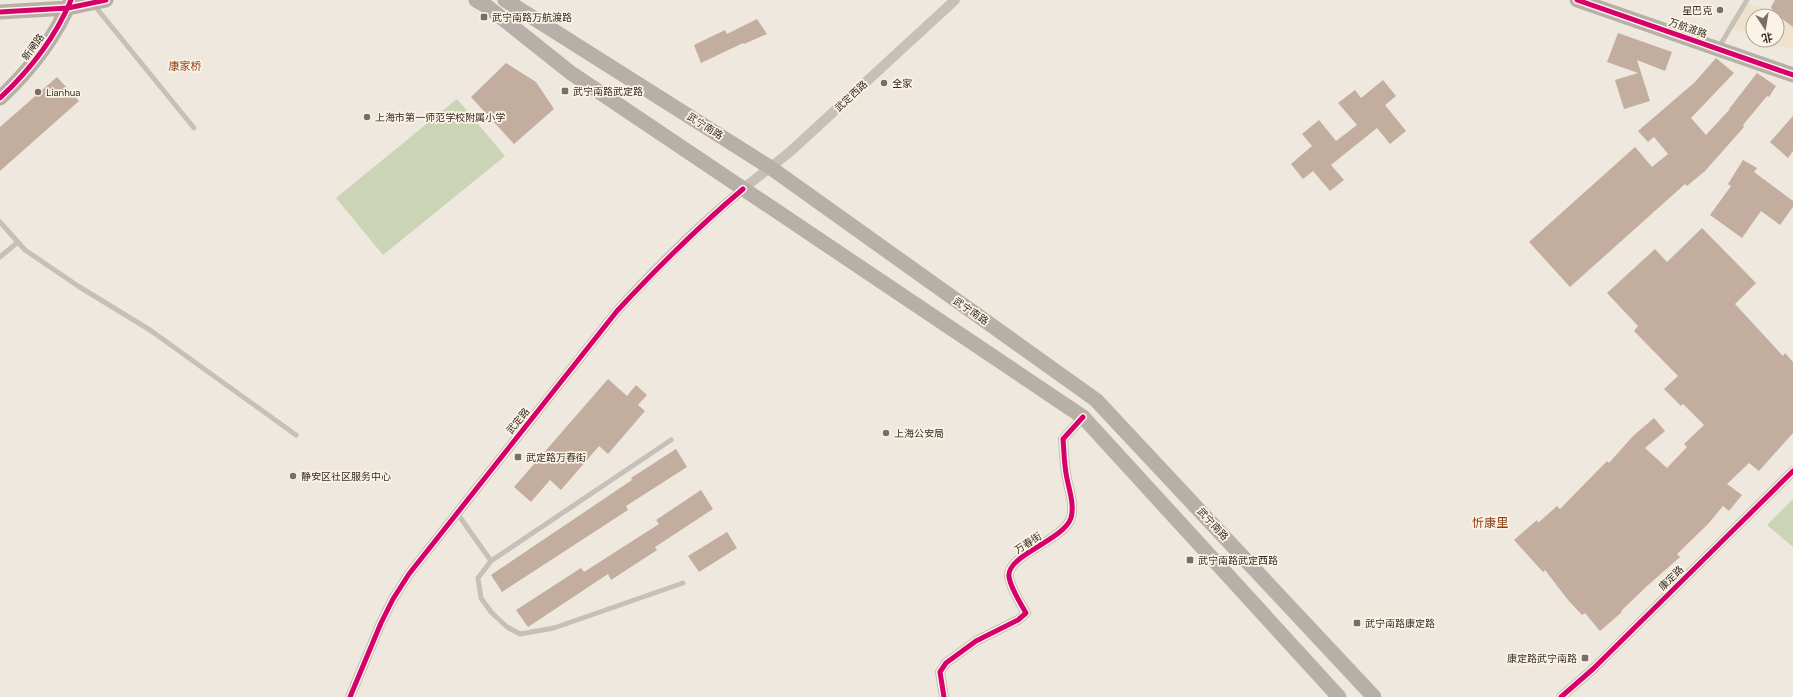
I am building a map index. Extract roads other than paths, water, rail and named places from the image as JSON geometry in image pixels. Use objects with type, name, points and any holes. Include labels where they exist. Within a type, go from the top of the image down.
[{"type":"main road","points":[[476,0],[488,7],[571,73],[1084,417],[1339,697]]},
{"type":"main road","name":"武宁南路","points":[[505,0],[771,168],[1096,400],[1374,697]]},
{"type":"main road","name":"万航渡路","points":[[1577,0],[1719,48],[1793,75]]},
{"type":"main road","points":[[0,12],[99,2]]},
{"type":"main road","name":"新闸路","points":[[0,98],[33,64],[52,37],[70,4]]},
{"type":"street","name":"武定西路","points":[[743,189],[771,168],[955,0]]},
{"type":"street","name":"武定路","points":[[350,697],[381,623],[393,599],[409,574],[622,306],[684,242],[743,189]]},
{"type":"street","name":"万春街","points":[[944,697],[940,672],[946,663],[976,641],[1018,620],[1026,613],[1010,581],[1009,571],[1017,561],[1058,534],[1068,524],[1072,508],[1066,473],[1063,439],[1084,417]]},
{"type":"street","name":"康定路","points":[[1561,697],[1593,669],[1793,471]]},
{"type":"lane","points":[[1719,48],[1747,0]]},
{"type":"lane","points":[[99,2],[194,128]]},
{"type":"lane","points":[[0,222],[25,250],[78,286],[150,330],[296,435]]},
{"type":"lane","points":[[0,257],[18,242]]},
{"type":"lane","points":[[671,440],[490,561],[478,578],[481,598],[491,612],[507,627],[520,634],[554,628],[683,583]]},
{"type":"lane","points":[[457,513],[490,561]]},
{"type":"place","name":"星巴克","points":[[1720,10]]},
{"type":"place","name":"武宁南路万航渡路","points":[[484,17]]},
{"type":"place","name":"全家","points":[[884,83]]},
{"type":"place","name":"武宁南路武定路","points":[[565,91]]},
{"type":"place","name":"Lianhua","points":[[38,92]]},
{"type":"place","name":"上海市第一师范学校附属小学","points":[[367,117]]},
{"type":"place","name":"上海公安局","points":[[886,433]]},
{"type":"place","name":"武定路万春街","points":[[518,457]]},
{"type":"place","name":"静安区社区服务中心","points":[[293,476]]},
{"type":"place","name":"武宁南路武定西路","points":[[1190,560]]},
{"type":"place","name":"武宁南路康定路","points":[[1357,623]]},
{"type":"place","name":"康定路武宁南路","points":[[1585,658]]},
{"type":"district","name":"康家桥","points":[[185,66]]},
{"type":"district","name":"忻康里","points":[[1490,523]]}]
